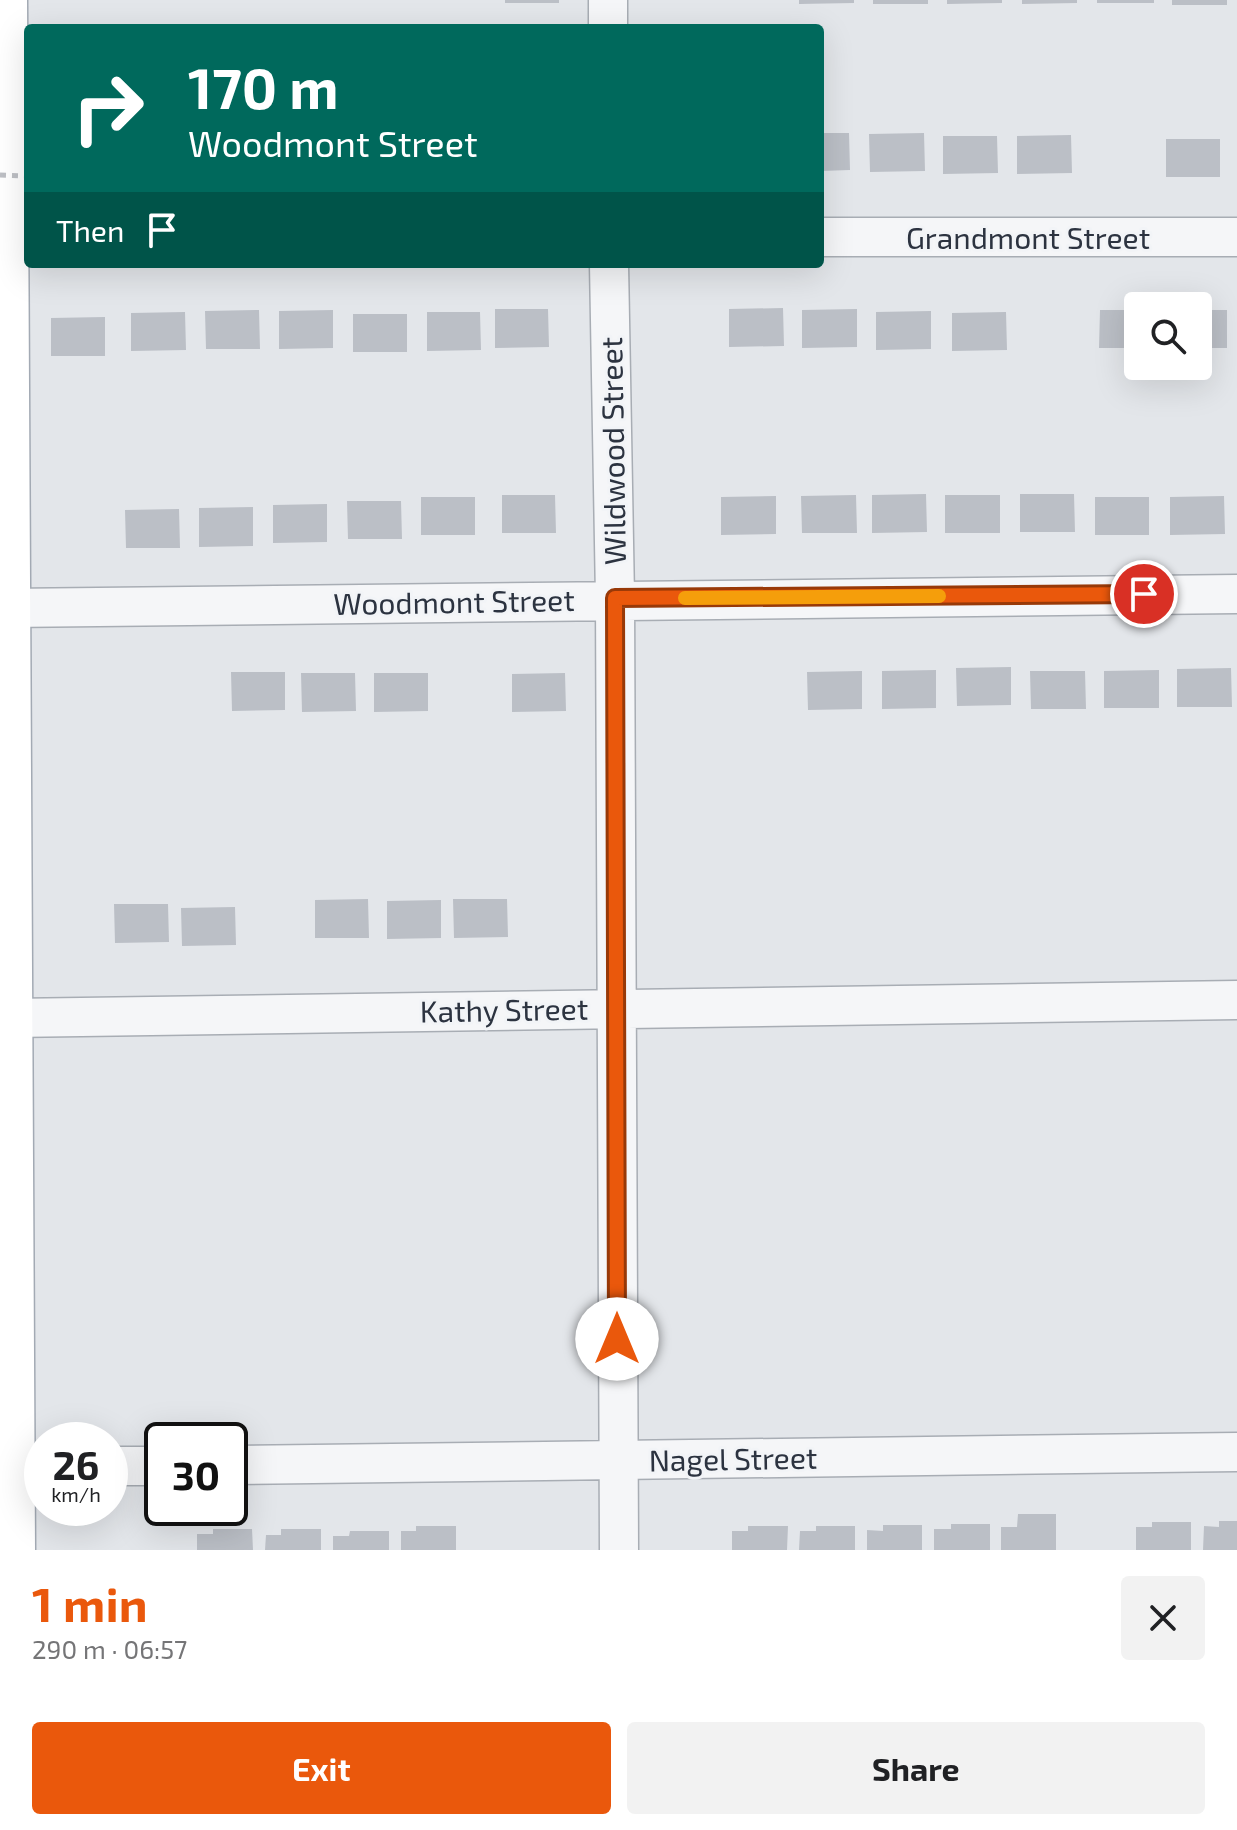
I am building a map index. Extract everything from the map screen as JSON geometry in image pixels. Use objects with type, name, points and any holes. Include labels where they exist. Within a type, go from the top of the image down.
[{"type":"main road","points":[[5,0],[18,245],[8,608],[11,1018],[25,1422]]},
{"type":"main road","points":[[13,1550],[24,1486]]},
{"type":"street","points":[[608,0],[608,24]]},
{"type":"street","name":"Grandmont Street","points":[[824,237],[1237,237]]},
{"type":"street","name":"Wildwood Street","points":[[609,268],[615,598],[619,1550]]},
{"type":"street","name":"Woodmont Street","points":[[8,608],[615,598],[1237,594]]},
{"type":"street","name":"Kathy Street","points":[[11,1018],[1237,1000]]},
{"type":"street","name":"Nagel Street","points":[[248,1465],[1237,1452]]},
{"type":"path","points":[[0,175],[24,176]]},
{"type":"building","points":[[505,0],[559,0],[559,3],[505,3]]},
{"type":"building","points":[[799,0],[854,0],[854,3],[799,4]]},
{"type":"building","points":[[873,0],[928,0],[928,4],[873,4]]},
{"type":"building","points":[[947,0],[1002,0],[1002,3],[947,4]]},
{"type":"building","points":[[1022,0],[1077,0],[1077,3],[1022,4]]},
{"type":"building","points":[[1097,0],[1154,0],[1154,3],[1097,3]]},
{"type":"building","points":[[1172,0],[1227,0],[1227,5],[1172,5]]},
{"type":"building","points":[[824,133],[849,133],[850,170],[824,171]]},
{"type":"building","points":[[924,133],[925,171],[870,172],[869,134]]},
{"type":"building","points":[[1071,135],[1072,173],[1017,174],[1017,136]]},
{"type":"building","points":[[943,136],[997,136],[998,173],[943,174]]},
{"type":"building","points":[[1166,139],[1220,139],[1220,177],[1166,177]]},
{"type":"building","points":[[783,308],[784,346],[729,347],[729,309]]},
{"type":"building","points":[[495,309],[548,309],[549,347],[495,348]]},
{"type":"building","points":[[857,309],[857,347],[802,348],[802,310]]},
{"type":"building","points":[[259,310],[260,349],[206,349],[205,311]]},
{"type":"building","points":[[333,310],[333,348],[279,349],[279,311]]},
{"type":"building","points":[[1100,310],[1124,310],[1124,348],[1099,348]]},
{"type":"building","points":[[1212,310],[1227,310],[1227,348],[1212,348]]},
{"type":"building","points":[[931,311],[931,349],[876,350],[876,312]]},
{"type":"building","points":[[185,312],[186,350],[131,351],[131,313]]},
{"type":"building","points":[[427,312],[480,312],[481,350],[427,351]]},
{"type":"building","points":[[1006,312],[1007,350],[952,351],[952,313]]},
{"type":"building","points":[[353,314],[407,314],[407,352],[353,352]]},
{"type":"building","points":[[105,317],[105,356],[51,356],[51,318]]},
{"type":"building","points":[[926,494],[927,532],[872,533],[872,495]]},
{"type":"building","points":[[1020,494],[1074,494],[1075,532],[1020,532]]},
{"type":"building","points":[[502,495],[555,495],[556,533],[502,533]]},
{"type":"building","points":[[856,495],[857,533],[802,533],[801,496]]},
{"type":"building","points":[[945,495],[1000,495],[1000,533],[945,533]]},
{"type":"building","points":[[776,496],[776,534],[721,535],[721,497]]},
{"type":"building","points":[[1224,496],[1225,534],[1170,535],[1170,497]]},
{"type":"building","points":[[421,497],[475,497],[475,535],[421,535]]},
{"type":"building","points":[[1095,497],[1149,497],[1149,535],[1095,535]]},
{"type":"building","points":[[347,501],[401,501],[402,539],[348,539]]},
{"type":"building","points":[[327,504],[327,542],[273,543],[273,505]]},
{"type":"building","points":[[253,507],[253,546],[199,547],[199,508]]},
{"type":"building","points":[[179,509],[180,548],[126,548],[125,510]]},
{"type":"building","points":[[1011,667],[1011,705],[957,706],[956,668]]},
{"type":"building","points":[[1231,668],[1232,707],[1177,707],[1177,669]]},
{"type":"building","points":[[936,670],[936,708],[882,709],[882,671]]},
{"type":"building","points":[[1159,670],[1159,708],[1104,708],[1104,671]]},
{"type":"building","points":[[862,671],[862,709],[808,710],[807,672]]},
{"type":"building","points":[[1030,671],[1085,671],[1086,709],[1031,709]]},
{"type":"building","points":[[231,672],[285,672],[285,710],[232,711]]},
{"type":"building","points":[[301,673],[355,673],[356,711],[302,712]]},
{"type":"building","points":[[374,673],[428,673],[428,711],[374,712]]},
{"type":"building","points":[[565,673],[566,711],[512,712],[512,674]]},
{"type":"building","points":[[368,899],[369,938],[315,938],[315,900]]},
{"type":"building","points":[[453,899],[507,899],[508,937],[454,938]]},
{"type":"building","points":[[441,900],[441,938],[387,939],[387,901]]},
{"type":"building","points":[[114,904],[168,904],[169,942],[115,943]]},
{"type":"building","points":[[235,907],[236,945],[182,946],[181,908]]},
{"type":"building","points":[[1018,1514],[1056,1514],[1056,1550],[1001,1550],[1001,1527],[1017,1527]]},
{"type":"building","points":[[1219,1521],[1237,1521],[1237,1550],[1203,1550],[1204,1526],[1219,1527]]},
{"type":"building","points":[[1152,1522],[1191,1522],[1191,1550],[1136,1550],[1136,1527],[1152,1527]]},
{"type":"building","points":[[951,1524],[990,1524],[990,1550],[934,1550],[934,1529],[951,1529]]},
{"type":"building","points":[[883,1525],[922,1525],[922,1550],[867,1550],[867,1530],[883,1531]]},
{"type":"building","points":[[416,1526],[456,1526],[456,1550],[401,1550],[401,1531],[416,1531]]},
{"type":"building","points":[[748,1526],[788,1526],[787,1550],[732,1550],[732,1531],[748,1531]]},
{"type":"building","points":[[816,1526],[855,1526],[855,1550],[799,1550],[800,1531],[816,1531]]},
{"type":"building","points":[[213,1529],[252,1529],[253,1550],[197,1550],[197,1534],[213,1534]]},
{"type":"building","points":[[281,1529],[321,1529],[321,1550],[265,1550],[266,1535],[281,1535]]},
{"type":"building","points":[[350,1531],[389,1531],[389,1550],[333,1550],[333,1536],[349,1536]]},
{"type":"slow traffic","points":[[685,598],[939,596]]},
{"type":"route","points":[[617,1339],[615,598],[1144,594]]}]
